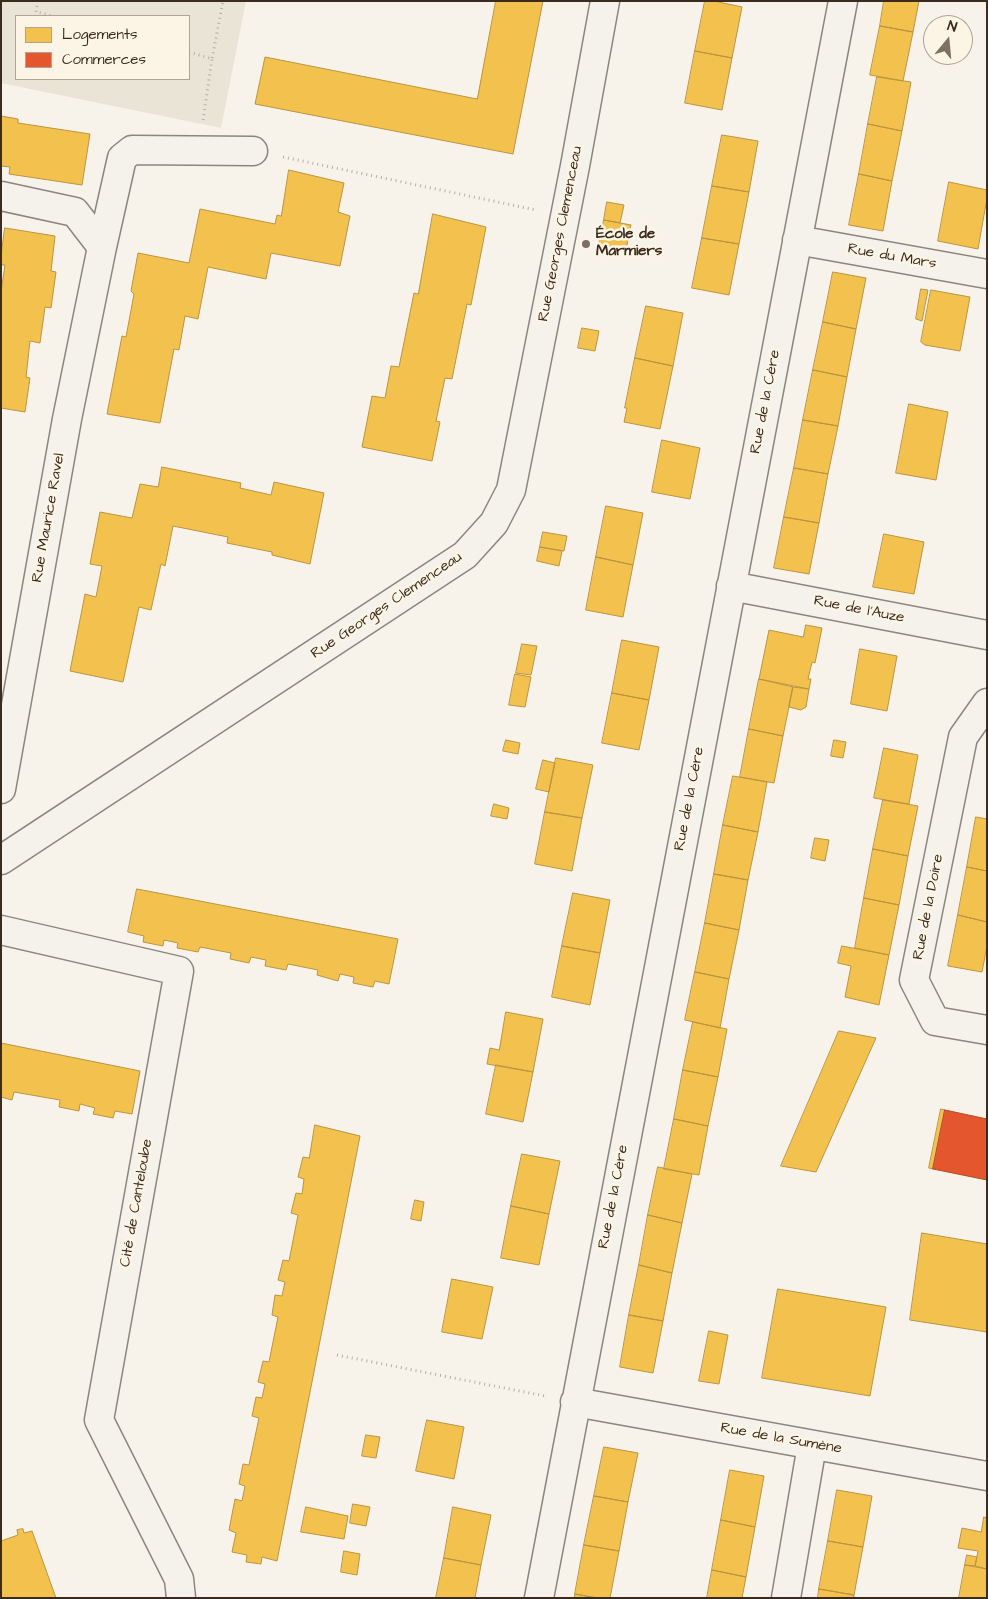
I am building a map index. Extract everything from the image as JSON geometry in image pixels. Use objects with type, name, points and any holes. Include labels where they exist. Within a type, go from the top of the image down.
[{"type":"street","name":"Rue Georges Clemenceau","points":[[1,860],[465,555],[494,523],[511,490],[605,1]]},
{"type":"street","name":"Rue de la Cère","points":[[539,1598],[843,1]]},
{"type":"street","name":"Rue Maurice Ravel","points":[[1,789],[67,419],[122,158],[132,150],[253,151]]},
{"type":"street","points":[[1,196],[75,212],[102,247]]},
{"type":"street","name":"Rue du Mars","points":[[797,240],[987,274]]},
{"type":"street","name":"Rue de l'Auze","points":[[731,586],[987,635]]},
{"type":"street","name":"Rue de la Doire","points":[[987,703],[963,738],[914,980],[935,1021],[987,1030]]},
{"type":"street","name":"Cité de Canteloube","points":[[1,930],[179,971],[99,1420],[179,1579],[181,1598]]},
{"type":"street","name":"Rue de la Sumène","points":[[575,1402],[987,1476]]},
{"type":"street","points":[[786,1598],[812,1445]]},
{"type":"path","points":[[38,1],[36,12],[49,15]]},
{"type":"path","points":[[198,151],[223,1]]},
{"type":"path","points":[[190,52],[212,59]]},
{"type":"path","points":[[253,151],[565,216]]},
{"type":"path","points":[[337,1355],[575,1402]]},
{"type":"shaded area","points":[[1,1],[246,1],[221,128],[1,83]]},
{"type":"building: Logements","points":[[496,1],[543,1],[513,154],[255,104],[265,57],[477,99]]},
{"type":"building: Logements","points":[[705,1],[742,7],[732,58],[695,51]]},
{"type":"building: Logements","points":[[884,1],[919,1],[913,32],[880,26]]},
{"type":"building: Logements","points":[[880,26],[913,32],[903,81],[870,75]]},
{"type":"building: Logements","points":[[695,51],[732,58],[722,110],[685,103]]},
{"type":"building: Logements","points":[[877,77],[911,82],[902,131],[868,124]]},
{"type":"building: Logements","points":[[1,116],[18,119],[18,123],[90,134],[82,185],[9,174],[10,167],[1,166]]},
{"type":"building: Logements","points":[[868,124],[902,131],[892,181],[859,174]]},
{"type":"building: Logements","points":[[722,135],[758,141],[749,192],[712,186]]},
{"type":"building: Logements","points":[[289,170],[344,183],[338,212],[350,216],[340,266],[271,253],[266,279],[208,267],[198,319],[185,316],[179,350],[174,349],[160,423],[107,414],[122,336],[126,337],[134,294],[131,291],[138,253],[189,263],[200,209],[275,224],[277,215],[281,216]]},
{"type":"building: Logements","points":[[859,174],[892,181],[883,231],[849,225]]},
{"type":"building: Logements","points":[[949,182],[987,190],[978,249],[938,241]]},
{"type":"building: Logements","points":[[712,186],[749,192],[739,244],[702,238]]},
{"type":"building: Logements","points":[[607,202],[624,205],[620,223],[604,220]]},
{"type":"building: Logements","points":[[433,214],[486,227],[471,305],[467,304],[452,379],[445,378],[436,421],[440,422],[432,461],[362,447],[372,396],[385,398],[391,366],[399,367],[414,293],[418,294]]},
{"type":"building: Logements","points":[[604,220],[631,225],[626,250],[599,244]]},
{"type":"building: Logements","points":[[5,228],[55,236],[51,271],[56,272],[51,308],[45,307],[40,343],[30,341],[26,377],[30,378],[25,412],[1,408],[1,292],[5,265],[1,265],[1,256]]},
{"type":"building: Logements","points":[[702,238],[739,244],[729,295],[692,288]]},
{"type":"building: Logements","points":[[833,272],[866,278],[856,329],[823,322]]},
{"type":"building: Logements","points":[[921,289],[928,290],[922,321],[916,319]]},
{"type":"building: Logements","points":[[931,290],[970,297],[960,351],[925,345],[921,342]]},
{"type":"building: Logements","points":[[646,306],[683,313],[673,366],[635,358]]},
{"type":"building: Logements","points":[[823,322],[856,329],[847,377],[813,370]]},
{"type":"building: Logements","points":[[582,328],[599,331],[595,351],[578,348]]},
{"type":"building: Logements","points":[[635,358],[673,366],[660,429],[624,422]]},
{"type":"building: Logements","points":[[813,370],[847,377],[838,426],[803,420]]},
{"type":"building: Logements","points":[[909,404],[948,412],[936,480],[896,473]]},
{"type":"building: Logements","points":[[803,420],[838,426],[828,474],[794,468]]},
{"type":"building: Logements","points":[[662,440],[700,448],[690,499],[652,492]]},
{"type":"building: Logements","points":[[162,467],[241,483],[240,488],[271,495],[274,482],[324,493],[310,564],[272,555],[272,552],[227,543],[228,537],[173,526],[165,566],[161,564],[151,610],[139,607],[123,682],[70,671],[85,594],[96,597],[102,566],[90,564],[100,512],[132,518],[140,484],[158,487]]},
{"type":"building: Logements","points":[[794,468],[828,474],[819,523],[784,517]]},
{"type":"building: Logements","points":[[606,506],[643,513],[633,565],[596,557]]},
{"type":"building: Logements","points":[[784,517],[819,523],[809,574],[774,568]]},
{"type":"building: Logements","points":[[543,532],[567,536],[564,551],[540,547]]},
{"type":"building: Logements","points":[[884,534],[924,542],[914,594],[873,587]]},
{"type":"building: Logements","points":[[540,547],[562,551],[559,566],[537,561]]},
{"type":"building: Logements","points":[[596,557],[633,565],[623,617],[586,610]]},
{"type":"building: Logements","points":[[806,625],[822,628],[815,663],[812,662],[808,679],[811,679],[809,689],[759,679],[769,630],[803,637]]},
{"type":"building: Logements","points":[[622,640],[659,647],[649,700],[612,693]]},
{"type":"building: Logements","points":[[522,644],[537,646],[531,675],[516,673]]},
{"type":"building: Logements","points":[[860,649],[897,656],[887,711],[851,704]]},
{"type":"building: Logements","points":[[515,674],[531,677],[525,707],[509,705]]},
{"type":"building: Logements","points":[[759,679],[793,687],[783,736],[749,729]]},
{"type":"building: Logements","points":[[793,687],[809,689],[806,707],[801,710],[789,707]]},
{"type":"building: Logements","points":[[612,693],[649,700],[639,750],[602,743]]},
{"type":"building: Logements","points":[[749,729],[783,736],[774,783],[740,777]]},
{"type":"building: Logements","points":[[506,740],[520,743],[518,754],[503,751]]},
{"type":"building: Logements","points":[[834,740],[846,742],[843,758],[831,756]]},
{"type":"building: Logements","points":[[884,748],[918,755],[909,804],[874,798]]},
{"type":"building: Logements","points":[[556,758],[593,765],[582,818],[545,812]]},
{"type":"building: Logements","points":[[543,760],[555,763],[549,792],[536,789]]},
{"type":"building: Logements","points":[[733,776],[767,782],[758,832],[723,825]]},
{"type":"building: Logements","points":[[883,800],[918,806],[908,856],[873,849]]},
{"type":"building: Logements","points":[[494,804],[509,808],[507,819],[491,816]]},
{"type":"building: Logements","points":[[545,812],[582,818],[572,871],[535,864]]},
{"type":"building: Logements","points":[[976,817],[987,819],[987,871],[967,867]]},
{"type":"building: Logements","points":[[723,825],[758,832],[748,880],[714,874]]},
{"type":"building: Logements","points":[[815,838],[829,840],[825,861],[811,858]]},
{"type":"building: Logements","points":[[873,849],[908,856],[899,905],[864,898]]},
{"type":"building: Logements","points":[[967,867],[987,871],[987,922],[958,915]]},
{"type":"building: Logements","points":[[714,874],[748,880],[739,930],[705,923]]},
{"type":"building: Logements","points":[[137,889],[398,939],[389,984],[375,981],[373,987],[353,983],[354,977],[340,974],[338,981],[317,975],[318,970],[288,964],[286,970],[265,966],[266,960],[251,957],[249,963],[230,959],[231,953],[200,947],[198,952],[177,948],[178,943],[164,940],[163,946],[143,942],[144,936],[128,932]]},
{"type":"building: Logements","points":[[573,893],[610,900],[600,953],[562,946]]},
{"type":"building: Logements","points":[[864,898],[899,905],[889,955],[855,948]]},
{"type":"building: Logements","points":[[958,915],[987,922],[987,946],[982,972],[948,966]]},
{"type":"building: Logements","points":[[705,923],[739,930],[729,979],[695,972]]},
{"type":"building: Logements","points":[[562,946],[600,953],[590,1005],[552,997]]},
{"type":"building: Logements","points":[[842,946],[889,955],[879,1005],[845,997],[851,966],[838,963]]},
{"type":"building: Logements","points":[[695,972],[729,979],[720,1028],[685,1020]]},
{"type":"building: Logements","points":[[506,1012],[543,1019],[533,1072],[487,1064],[490,1048],[499,1050]]},
{"type":"building: Logements","points":[[693,1022],[727,1029],[718,1077],[683,1070]]},
{"type":"building: Logements","points":[[839,1031],[876,1038],[816,1172],[781,1166]]},
{"type":"building: Logements","points":[[1,1043],[140,1071],[132,1114],[115,1111],[113,1118],[93,1114],[95,1108],[80,1104],[79,1111],[59,1107],[60,1100],[14,1092],[12,1100],[1,1097]]},
{"type":"building: Logements","points":[[496,1065],[533,1072],[523,1122],[486,1114]]},
{"type":"building: Logements","points":[[683,1070],[718,1077],[708,1126],[674,1119]]},
{"type":"building: Logements","points":[[941,1109],[945,1110],[933,1169],[929,1168]]},
{"type":"building: Logements","points":[[674,1119],[708,1126],[699,1175],[664,1169]]},
{"type":"building: Logements","points":[[315,1125],[360,1136],[277,1561],[262,1557],[261,1564],[246,1562],[247,1555],[232,1552],[236,1533],[229,1530],[235,1499],[242,1501],[245,1486],[239,1484],[243,1464],[249,1465],[259,1418],[252,1416],[256,1397],[262,1398],[265,1384],[258,1382],[263,1361],[269,1362],[278,1317],[272,1315],[275,1295],[282,1296],[285,1282],[278,1280],[283,1260],[289,1261],[298,1215],[291,1213],[296,1193],[302,1194],[304,1179],[298,1177],[303,1157],[309,1158]]},
{"type":"building: Logements","points":[[522,1154],[560,1161],[549,1214],[511,1206]]},
{"type":"building: Logements","points":[[658,1167],[692,1174],[682,1223],[648,1215]]},
{"type":"building: Logements","points":[[415,1200],[424,1202],[421,1221],[411,1219]]},
{"type":"building: Logements","points":[[511,1206],[549,1214],[539,1265],[501,1258]]},
{"type":"building: Logements","points":[[648,1215],[682,1223],[672,1273],[639,1265]]},
{"type":"building: Logements","points":[[922,1233],[987,1244],[987,1332],[910,1320]]},
{"type":"building: Logements","points":[[639,1265],[672,1273],[663,1321],[629,1315]]},
{"type":"building: Logements","points":[[452,1279],[493,1287],[482,1339],[442,1332]]},
{"type":"building: Logements","points":[[778,1289],[886,1307],[870,1396],[762,1378]]},
{"type":"building: Logements","points":[[629,1315],[663,1321],[653,1373],[620,1367]]},
{"type":"building: Logements","points":[[709,1331],[728,1335],[719,1384],[699,1381]]},
{"type":"building: Logements","points":[[427,1420],[464,1427],[454,1479],[416,1471]]},
{"type":"building: Logements","points":[[366,1435],[380,1437],[376,1458],[362,1456]]},
{"type":"building: Logements","points":[[604,1447],[638,1453],[628,1502],[594,1496]]},
{"type":"building: Logements","points":[[730,1470],[764,1476],[755,1527],[721,1520]]},
{"type":"building: Logements","points":[[837,1490],[872,1496],[863,1547],[828,1541]]},
{"type":"building: Logements","points":[[594,1496],[628,1502],[619,1551],[584,1545]]},
{"type":"building: Logements","points":[[353,1504],[370,1507],[366,1526],[350,1523]]},
{"type":"building: Logements","points":[[306,1507],[348,1516],[344,1539],[301,1532]]},
{"type":"building: Logements","points":[[453,1507],[491,1515],[481,1565],[444,1558]]},
{"type":"building: Logements","points":[[984,1517],[987,1518],[987,1569],[975,1566],[978,1551],[958,1548],[962,1528],[981,1532]]},
{"type":"building: Logements","points":[[721,1520],[755,1527],[746,1577],[712,1570]]},
{"type":"building: Logements","points":[[23,1529],[24,1533],[32,1531],[56,1598],[1,1598],[1,1541],[18,1535],[17,1530]]},
{"type":"building: Logements","points":[[828,1541],[863,1547],[854,1595],[819,1589]]},
{"type":"building: Logements","points":[[584,1545],[619,1551],[610,1598],[575,1594]]},
{"type":"building: Logements","points":[[344,1551],[360,1554],[357,1575],[341,1572]]},
{"type":"building: Logements","points":[[967,1555],[977,1557],[975,1566],[965,1565]]},
{"type":"building: Logements","points":[[444,1558],[481,1565],[475,1598],[436,1598]]},
{"type":"building: Logements","points":[[965,1565],[987,1569],[987,1598],[959,1598]]},
{"type":"building: Logements","points":[[712,1570],[746,1577],[742,1598],[707,1598]]},
{"type":"building: Logements","points":[[819,1589],[854,1595],[854,1598],[818,1598]]},
{"type":"building: Logements","points":[[575,1594],[597,1598],[575,1598]]},
{"type":"building: Commerces","points":[[945,1110],[987,1119],[987,1180],[933,1169]]},
{"type":"place","name":"École de Marmiers","points":[[586,244]]}]
